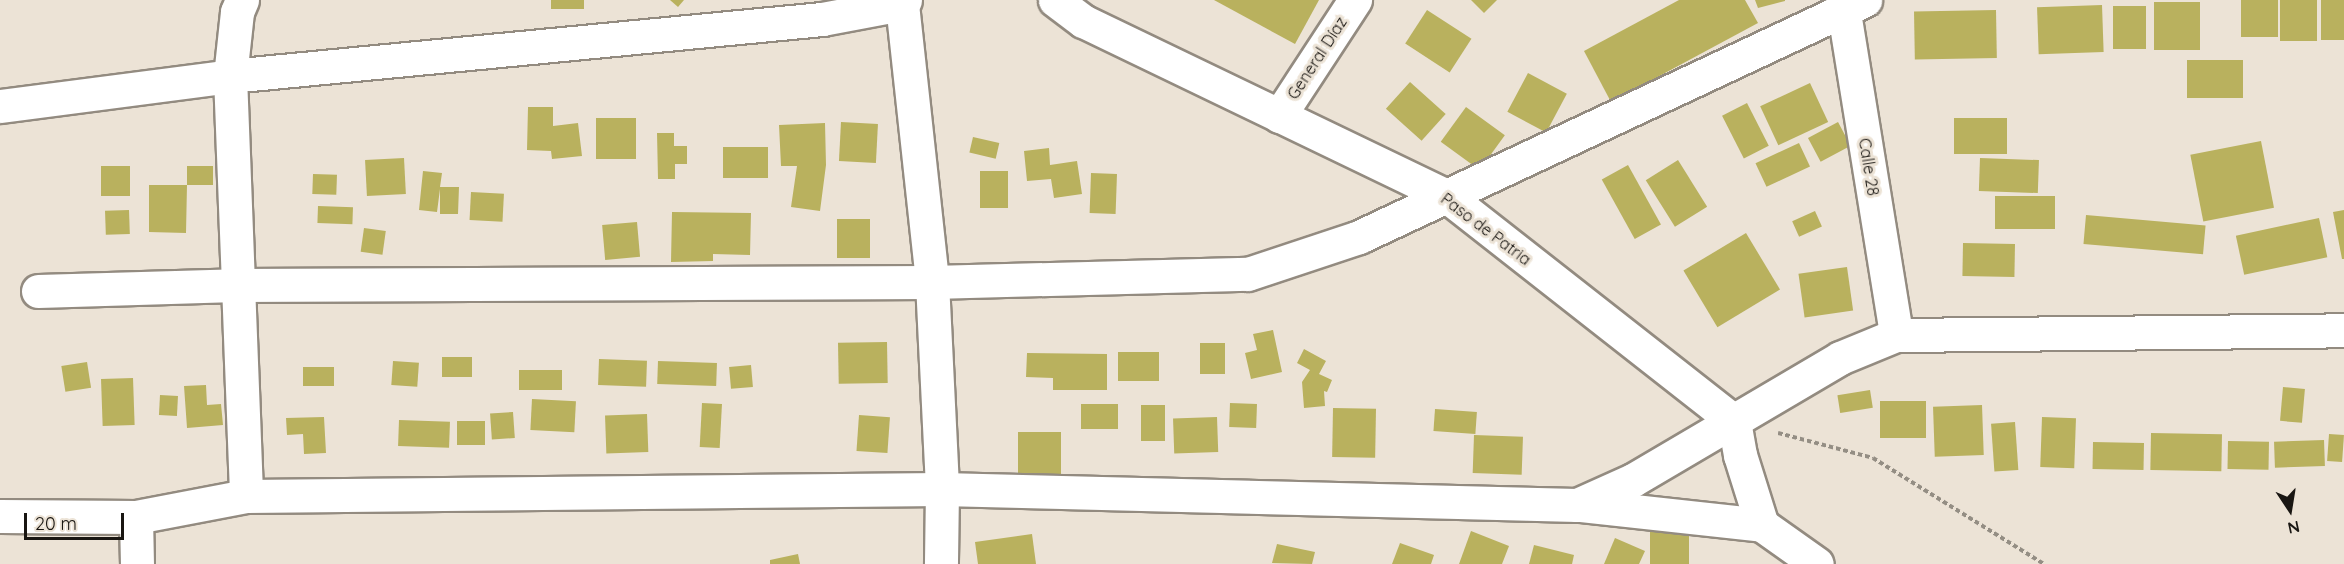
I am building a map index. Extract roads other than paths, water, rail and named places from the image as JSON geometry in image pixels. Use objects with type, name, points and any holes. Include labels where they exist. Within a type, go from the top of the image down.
[{"type":"street","points":[[242,0],[237,12],[230,76],[236,285],[246,496]]},
{"type":"street","name":"Paso de Patria","points":[[1055,0],[1083,21],[1448,197],[1734,421]]},
{"type":"street","name":"General Díaz","points":[[1279,116],[1355,0]]},
{"type":"street","points":[[0,106],[230,76],[822,19],[904,2],[932,282],[942,489],[940,564]]},
{"type":"street","points":[[38,291],[236,285],[932,282],[1248,274],[1359,237],[1448,197],[1850,3]]},
{"type":"street","name":"Calle 28","points":[[1850,3],[1896,335]]},
{"type":"street","points":[[1577,505],[1633,480],[1840,358],[1896,335],[2344,330]]},
{"type":"street","points":[[1734,421],[1740,455],[1762,525]]},
{"type":"street","points":[[0,516],[136,517],[246,496],[942,489],[1577,505],[1762,525],[1817,564]]},
{"type":"street","points":[[136,517],[137,564]]}]
